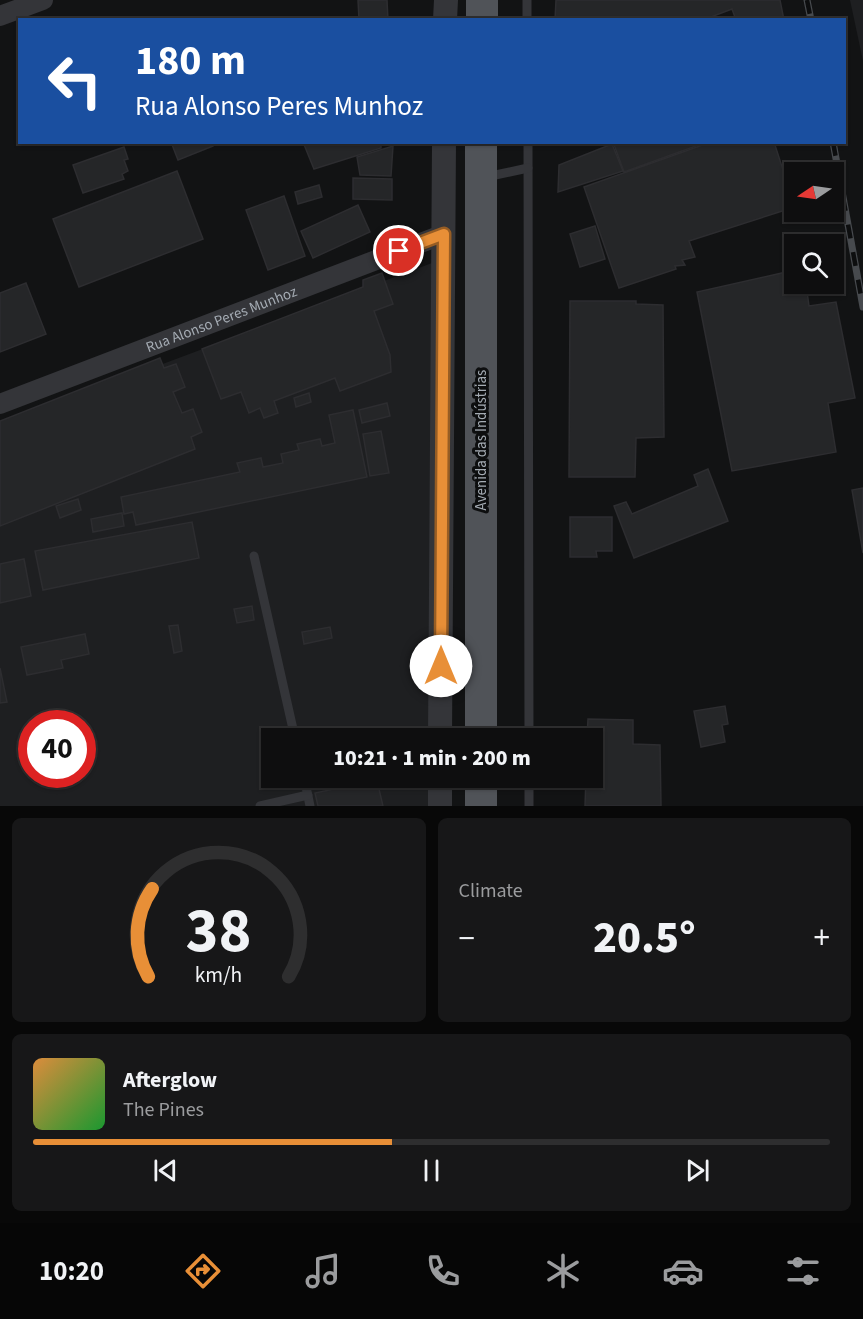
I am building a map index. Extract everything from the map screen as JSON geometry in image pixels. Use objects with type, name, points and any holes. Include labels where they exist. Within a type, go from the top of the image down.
[{"type":"main road","points":[[482,0],[482,18]]},
{"type":"main road","name":"Avenida das Indústrias","points":[[481,144],[481,728]]},
{"type":"main road","points":[[481,788],[481,806]]},
{"type":"street","points":[[0,16],[43,0]]},
{"type":"street","points":[[445,18],[446,0]]},
{"type":"street","points":[[440,728],[444,144]]},
{"type":"street","name":"Rua Alonso Peres Munhoz","points":[[0,404],[444,234]]},
{"type":"street","points":[[440,788],[440,806]]},
{"type":"lane","points":[[527,0],[527,18]]},
{"type":"lane","points":[[528,144],[529,728]]},
{"type":"lane","points":[[480,178],[528,168]]},
{"type":"lane","points":[[254,556],[293,728]]},
{"type":"lane","points":[[306,788],[310,806]]},
{"type":"lane","points":[[529,788],[529,806]]},
{"type":"lane","points":[[260,806],[308,795]]},
{"type":"shaded area","points":[[850,0],[863,0],[863,61]]},
{"type":"shaded area","points":[[448,257],[448,728],[261,728],[261,788],[448,788],[448,806],[0,806],[0,425]]},
{"type":"building","points":[[358,0],[387,0],[388,18],[359,18]]},
{"type":"building","points":[[556,0],[780,0],[784,18],[735,18],[732,9],[708,18],[555,18]]},
{"type":"building","points":[[172,144],[212,144],[213,146],[178,160]]},
{"type":"building","points":[[304,144],[381,144],[381,148],[314,169]]},
{"type":"building","points":[[612,144],[623,171],[558,192],[559,165]]},
{"type":"building","points":[[614,144],[701,144],[624,172]]},
{"type":"building","points":[[705,144],[775,144],[784,173],[784,211],[689,241],[695,257],[682,260],[685,265],[675,266],[676,269],[619,288],[584,187]]},
{"type":"building","points":[[393,146],[391,176],[360,175],[357,157]]},
{"type":"building","points":[[124,147],[128,159],[124,160],[128,171],[122,174],[124,179],[83,193],[73,165]]},
{"type":"building","points":[[177,171],[203,239],[79,287],[53,219]]},
{"type":"building","points":[[353,178],[392,179],[392,200],[353,199]]},
{"type":"building","points":[[319,185],[322,197],[298,204],[295,192]]},
{"type":"building","points":[[284,196],[305,256],[268,270],[246,210]]},
{"type":"building","points":[[358,205],[370,232],[313,258],[301,231]]},
{"type":"building","points":[[595,226],[605,259],[580,267],[570,234]]},
{"type":"building","points":[[784,272],[784,294],[807,294],[809,306],[836,302],[855,398],[828,403],[836,452],[732,471],[697,292]]},
{"type":"building","points":[[382,273],[393,304],[374,311],[390,355],[391,372],[340,391],[335,378],[274,401],[278,413],[264,418],[260,408],[249,413],[241,392],[221,399],[202,349],[363,287],[363,280]]},
{"type":"building","points":[[26,283],[46,334],[0,352],[0,293]]},
{"type":"building","points":[[570,301],[636,301],[636,304],[663,305],[664,437],[636,438],[635,477],[569,477]]},
{"type":"building","points":[[160,358],[164,368],[176,364],[185,387],[173,392],[182,413],[193,409],[202,432],[191,437],[195,449],[0,526],[0,421]]},
{"type":"building","points":[[309,393],[311,402],[296,407],[294,398]]},
{"type":"building","points":[[387,403],[390,416],[362,423],[359,410]]},
{"type":"building","points":[[353,410],[367,477],[136,525],[133,512],[124,514],[121,497],[240,472],[237,463],[261,458],[263,467],[283,463],[281,454],[299,450],[297,444],[320,439],[322,446],[335,443],[329,415]]},
{"type":"building","points":[[381,431],[389,473],[370,476],[363,434]]},
{"type":"building","points":[[708,469],[728,521],[634,558],[614,506],[626,502],[632,514],[698,486],[694,475]]},
{"type":"building","points":[[863,488],[863,553],[852,490]]},
{"type":"building","points":[[78,499],[81,510],[60,518],[56,506]]},
{"type":"building","points":[[122,513],[124,526],[93,532],[91,519]]},
{"type":"building","points":[[570,517],[612,517],[612,551],[596,551],[597,557],[570,557]]},
{"type":"building","points":[[192,522],[199,558],[43,590],[35,551]]},
{"type":"building","points":[[24,559],[31,596],[0,603],[0,564]]},
{"type":"building","points":[[252,606],[254,620],[237,623],[234,609]]},
{"type":"building","points":[[178,625],[182,651],[174,653],[169,626]]},
{"type":"building","points":[[330,627],[332,638],[304,644],[302,632]]},
{"type":"building","points":[[85,634],[89,654],[61,660],[63,668],[27,675],[21,647]]},
{"type":"building","points":[[0,668],[7,702],[0,703]]},
{"type":"building","points":[[725,706],[728,724],[722,725],[725,742],[701,747],[694,711]]},
{"type":"building","points":[[588,719],[633,720],[633,744],[660,745],[661,806],[585,806],[586,788],[603,788],[603,728],[588,728]]},
{"type":"building","points":[[339,788],[379,788],[383,806],[318,806],[315,793]]},
{"type":"railway","points":[[807,0],[811,18]]},
{"type":"railway","points":[[833,144],[863,307]]},
{"type":"route","points":[[399,251],[444,234],[441,666]]}]
